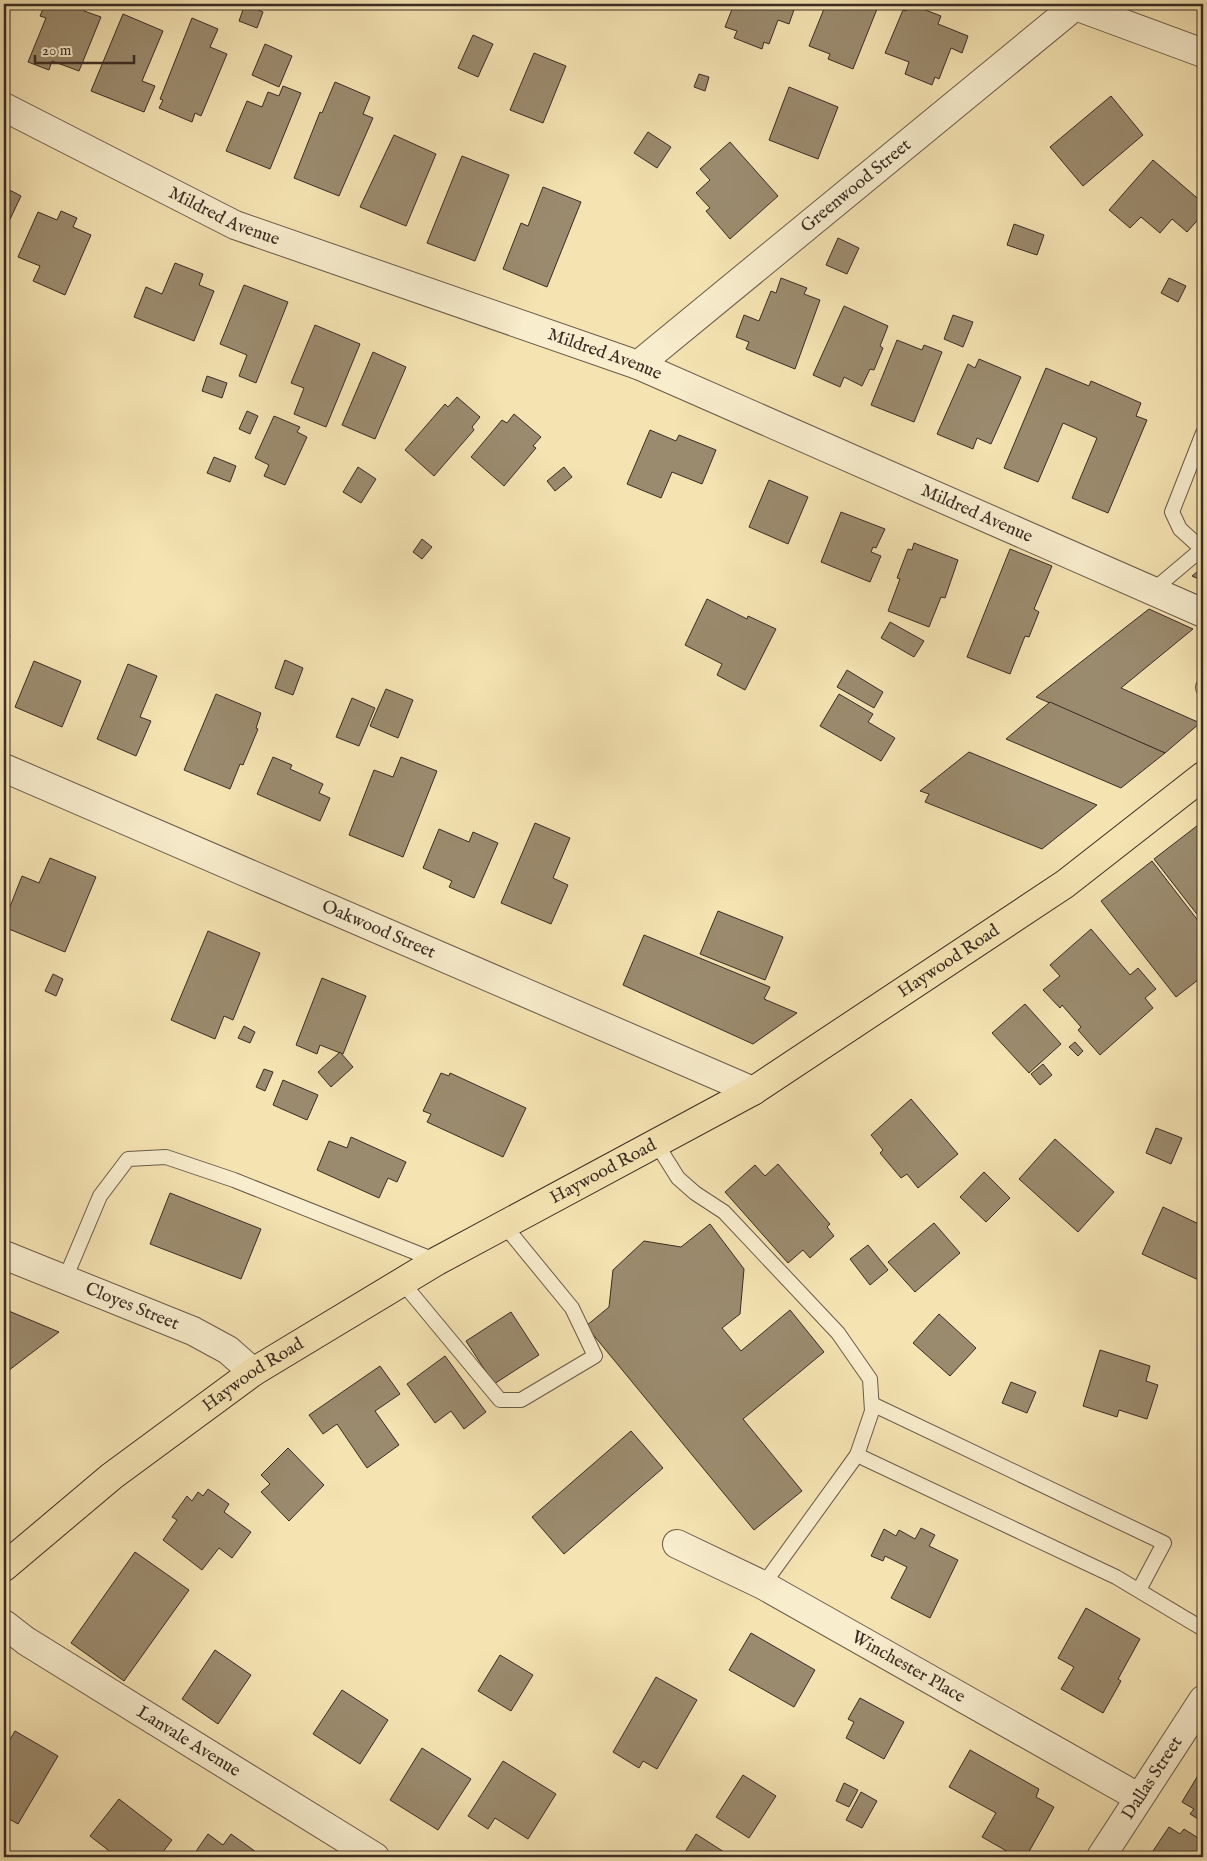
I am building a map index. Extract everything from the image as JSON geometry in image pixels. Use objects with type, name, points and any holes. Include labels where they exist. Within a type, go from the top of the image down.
[{"type":"main road","name":"Haywood Road","points":[[4,1567],[112,1476],[253,1372],[438,1261],[753,1091],[1066,884],[1203,776]]},
{"type":"street","points":[[1072,5],[1203,53]]},
{"type":"street","name":"Greenwood Street","points":[[638,365],[1072,5]]},
{"type":"street","name":"Mildred Avenue","points":[[4,107],[235,225],[638,365],[1203,613]]},
{"type":"street","name":"Oakwood Street","points":[[4,768],[753,1091]]},
{"type":"street","name":"Cloyes Street","points":[[4,1255],[193,1331],[228,1350],[253,1372]]},
{"type":"street","name":"Winchester Place","points":[[677,1544],[763,1585],[1138,1797]]},
{"type":"street","name":"Lanvale Avenue","points":[[4,1624],[26,1641],[375,1857]]},
{"type":"street","name":"Dallas Street","points":[[1101,1857],[1138,1797],[1203,1700]]},
{"type":"lane","points":[[1152,591],[1202,548],[1180,529],[1172,512],[1203,433]]},
{"type":"lane","points":[[656,1144],[678,1178],[695,1193],[724,1212],[838,1333],[870,1379],[872,1411],[857,1455],[763,1585]]},
{"type":"lane","points":[[65,1279],[100,1196],[128,1159],[166,1157],[234,1180],[438,1261]]},
{"type":"lane","points":[[402,1282],[500,1400],[521,1400],[595,1356],[572,1308],[504,1226]]},
{"type":"lane","points":[[872,1404],[1164,1543],[1139,1590]]},
{"type":"lane","points":[[857,1455],[1116,1577],[1203,1629]]},
{"type":"building","points":[[4,4],[9,4],[4,17]]},
{"type":"building","points":[[45,4],[87,4],[84,11],[101,17],[79,71],[52,61],[49,70],[28,62],[46,18],[40,16]]},
{"type":"building","points":[[245,4],[263,12],[257,28],[239,21]]},
{"type":"building","points":[[734,4],[796,4],[789,24],[778,20],[769,44],[764,42],[762,49],[734,38],[737,31],[725,27]]},
{"type":"building","points":[[826,4],[879,4],[853,69],[828,59],[830,54],[809,46]]},
{"type":"building","points":[[910,4],[941,16],[938,24],[968,36],[962,53],[951,48],[939,79],[935,77],[932,85],[905,74],[909,62],[885,53],[903,10],[906,11]]},
{"type":"building","points":[[123,14],[163,31],[142,81],[155,86],[144,112],[91,91]]},
{"type":"building","points":[[192,18],[218,29],[210,47],[227,54],[201,116],[195,113],[192,122],[159,108],[163,100],[160,99]]},
{"type":"building","points":[[473,35],[493,44],[478,77],[458,68]]},
{"type":"building","points":[[265,44],[292,56],[279,87],[252,75]]},
{"type":"building","points":[[534,53],[566,66],[543,123],[510,110]]},
{"type":"building","points":[[699,74],[709,77],[705,91],[694,87]]},
{"type":"building","points":[[335,82],[370,97],[363,114],[373,118],[339,196],[294,178],[320,112],[322,113]]},
{"type":"building","points":[[283,86],[301,93],[270,169],[226,151],[247,101],[262,107],[268,92],[279,96]]},
{"type":"building","points":[[789,87],[838,107],[818,159],[769,140]]},
{"type":"building","points":[[1111,96],[1143,135],[1083,186],[1050,147]]},
{"type":"building","points":[[648,132],[671,147],[657,168],[634,153]]},
{"type":"building","points":[[394,135],[436,154],[406,226],[360,207]]},
{"type":"building","points":[[730,142],[778,196],[730,239],[706,211],[710,208],[696,193],[710,180],[700,169]]},
{"type":"building","points":[[462,156],[509,175],[475,261],[427,243]]},
{"type":"building","points":[[1153,160],[1203,203],[1203,214],[1187,232],[1172,219],[1160,233],[1141,217],[1130,228],[1109,210]]},
{"type":"building","points":[[4,187],[21,196],[4,232]]},
{"type":"building","points":[[543,187],[581,202],[547,287],[503,269],[521,223],[528,226]]},
{"type":"building","points":[[61,211],[77,218],[73,227],[91,235],[65,295],[33,281],[40,266],[18,257],[38,212],[57,220]]},
{"type":"building","points":[[1014,224],[1044,235],[1037,255],[1007,245]]},
{"type":"building","points":[[838,238],[859,248],[847,274],[826,265]]},
{"type":"building","points":[[175,263],[203,274],[199,285],[214,291],[194,341],[134,317],[146,287],[162,294]]},
{"type":"building","points":[[781,278],[807,288],[804,294],[820,300],[795,369],[746,349],[749,342],[736,337],[744,315],[759,321],[771,291],[776,293]]},
{"type":"building","points":[[1169,278],[1186,286],[1178,302],[1161,293]]},
{"type":"building","points":[[244,285],[288,302],[256,383],[239,376],[247,355],[220,344]]},
{"type":"building","points":[[844,306],[888,326],[880,346],[883,348],[874,370],[870,369],[862,386],[844,377],[840,387],[813,375]]},
{"type":"building","points":[[953,315],[973,322],[963,347],[944,339]]},
{"type":"building","points":[[315,325],[360,344],[326,427],[294,414],[304,388],[291,383]]},
{"type":"building","points":[[897,340],[922,350],[924,345],[942,352],[914,422],[871,405]]},
{"type":"building","points":[[373,352],[406,367],[375,439],[342,425]]},
{"type":"building","points":[[979,359],[1021,377],[991,444],[977,438],[973,449],[937,434],[968,364],[975,368]]},
{"type":"building","points":[[1046,368],[1089,386],[1091,381],[1141,403],[1136,416],[1147,420],[1108,513],[1072,498],[1097,438],[1063,423],[1038,482],[1004,468]]},
{"type":"building","points":[[207,376],[227,383],[222,398],[202,391]]},
{"type":"building","points":[[457,397],[480,417],[472,427],[474,430],[434,476],[405,450],[445,404],[448,407]]},
{"type":"building","points":[[247,411],[258,416],[250,434],[239,429]]},
{"type":"building","points":[[514,414],[541,437],[533,446],[536,448],[504,486],[471,457],[502,420],[507,423]]},
{"type":"building","points":[[274,416],[300,427],[297,432],[307,437],[285,485],[264,476],[269,465],[255,458]]},
{"type":"building","points":[[650,430],[676,441],[679,435],[716,450],[702,484],[672,472],[661,498],[627,484]]},
{"type":"building","points":[[214,457],[236,466],[230,482],[207,473]]},
{"type":"building","points":[[358,467],[376,479],[361,503],[343,492]]},
{"type":"building","points":[[564,467],[572,477],[555,491],[547,481]]},
{"type":"building","points":[[769,480],[808,497],[788,544],[749,527]]},
{"type":"building","points":[[841,512],[885,529],[876,548],[873,547],[871,552],[881,556],[870,582],[821,562]]},
{"type":"building","points":[[422,539],[432,547],[422,559],[413,552]]},
{"type":"building","points":[[914,543],[958,560],[945,598],[941,597],[929,627],[888,611],[900,579],[897,578],[908,549],[912,550]]},
{"type":"building","points":[[1010,549],[1052,566],[1034,609],[1039,612],[1029,637],[1025,636],[1010,674],[967,657]]},
{"type":"building","points":[[1203,567],[1203,581],[1192,576]]},
{"type":"building","points":[[707,599],[747,619],[748,616],[776,629],[745,690],[717,675],[722,664],[685,645]]},
{"type":"building","points":[[1149,609],[1193,629],[1121,688],[1200,723],[1165,753],[1036,697]]},
{"type":"building","points":[[890,622],[924,641],[914,657],[881,638]]},
{"type":"building","points":[[4,633],[10,636],[4,652]]},
{"type":"building","points":[[285,660],[303,668],[293,695],[275,688]]},
{"type":"building","points":[[34,661],[81,681],[62,727],[15,707]]},
{"type":"building","points":[[128,664],[157,676],[140,717],[151,721],[136,756],[97,739]]},
{"type":"building","points":[[847,670],[883,692],[874,708],[837,687]]},
{"type":"building","points":[[386,689],[413,700],[398,738],[370,726]]},
{"type":"building","points":[[216,694],[261,713],[256,728],[258,729],[243,765],[240,764],[230,789],[184,770]]},
{"type":"building","points":[[839,694],[873,714],[868,722],[895,738],[881,761],[820,726]]},
{"type":"building","points":[[352,698],[375,708],[359,746],[336,737]]},
{"type":"building","points":[[1050,702],[1165,753],[1121,788],[1006,739]]},
{"type":"building","points":[[969,752],[1097,805],[1042,849],[925,802],[929,794],[920,791]]},
{"type":"building","points":[[273,757],[292,765],[290,769],[323,784],[319,793],[330,798],[320,821],[257,794]]},
{"type":"building","points":[[401,757],[437,771],[403,857],[349,835],[374,770],[393,777]]},
{"type":"building","points":[[535,823],[570,838],[553,878],[568,885],[551,924],[501,903]]},
{"type":"building","points":[[1203,823],[1203,922],[1154,859]]},
{"type":"building","points":[[439,829],[469,842],[473,832],[498,843],[474,898],[449,887],[452,881],[423,868]]},
{"type":"building","points":[[50,858],[96,877],[65,952],[4,927],[4,922],[22,876],[39,883]]},
{"type":"building","points":[[1152,861],[1203,927],[1203,976],[1176,997],[1101,901]]},
{"type":"building","points":[[718,911],[783,937],[765,980],[700,954]]},
{"type":"building","points":[[1091,929],[1130,975],[1138,968],[1156,989],[1145,998],[1153,1008],[1100,1055],[1078,1030],[1081,1027],[1062,1005],[1060,1008],[1043,990],[1060,976],[1050,965]]},
{"type":"building","points":[[208,931],[260,953],[233,1020],[224,1016],[215,1039],[171,1020]]},
{"type":"building","points":[[644,935],[770,987],[764,999],[797,1013],[753,1044],[623,985]]},
{"type":"building","points":[[53,974],[63,979],[56,996],[45,991]]},
{"type":"building","points":[[322,978],[366,996],[343,1054],[320,1045],[317,1054],[296,1045]]},
{"type":"building","points":[[1025,1004],[1061,1044],[1029,1073],[992,1033]]},
{"type":"building","points":[[244,1026],[255,1032],[250,1043],[238,1038]]},
{"type":"building","points":[[1075,1042],[1083,1051],[1078,1056],[1069,1047]]},
{"type":"building","points":[[340,1052],[353,1067],[331,1087],[318,1072]]},
{"type":"building","points":[[1043,1064],[1052,1075],[1040,1085],[1031,1074]]},
{"type":"building","points":[[264,1069],[273,1072],[265,1091],[256,1087]]},
{"type":"building","points":[[441,1073],[449,1076],[450,1073],[526,1108],[503,1157],[427,1122],[431,1114],[423,1111]]},
{"type":"building","points":[[283,1080],[318,1095],[307,1120],[273,1105]]},
{"type":"building","points":[[911,1099],[958,1154],[918,1188],[907,1174],[901,1178],[880,1153],[883,1150],[871,1135]]},
{"type":"building","points":[[1156,1128],[1182,1138],[1171,1164],[1146,1153]]},
{"type":"building","points":[[351,1137],[406,1162],[397,1182],[388,1178],[379,1198],[317,1170],[329,1141],[347,1148]]},
{"type":"building","points":[[1055,1139],[1114,1192],[1078,1232],[1019,1179]]},
{"type":"building","points":[[778,1164],[830,1224],[827,1227],[834,1236],[810,1258],[803,1250],[788,1263],[725,1192],[755,1165],[765,1176]]},
{"type":"building","points":[[984,1172],[1010,1198],[986,1222],[960,1197]]},
{"type":"building","points":[[170,1193],[261,1229],[241,1279],[150,1244]]},
{"type":"building","points":[[1163,1207],[1203,1226],[1203,1282],[1142,1254]]},
{"type":"building","points":[[934,1223],[960,1253],[915,1292],[888,1262]]},
{"type":"building","points":[[710,1224],[744,1269],[740,1314],[722,1328],[741,1351],[790,1310],[824,1352],[743,1419],[802,1491],[754,1530],[586,1326],[609,1307],[613,1270],[644,1241],[681,1247]]},
{"type":"building","points":[[868,1245],[888,1270],[870,1285],[850,1259]]},
{"type":"building","points":[[4,1309],[59,1332],[4,1374]]},
{"type":"building","points":[[511,1312],[539,1355],[494,1384],[466,1341]]},
{"type":"building","points":[[939,1314],[976,1348],[950,1376],[913,1343]]},
{"type":"building","points":[[1100,1350],[1150,1366],[1146,1381],[1158,1385],[1147,1419],[1119,1410],[1117,1417],[1083,1406]]},
{"type":"building","points":[[445,1356],[486,1412],[464,1429],[451,1411],[435,1423],[407,1384]]},
{"type":"building","points":[[380,1366],[400,1394],[375,1411],[399,1445],[367,1468],[337,1424],[323,1434],[309,1415]]},
{"type":"building","points":[[1011,1382],[1036,1392],[1027,1413],[1002,1403]]},
{"type":"building","points":[[631,1431],[663,1468],[564,1554],[532,1517]]},
{"type":"building","points":[[288,1448],[324,1485],[289,1521],[261,1492],[270,1484],[261,1475]]},
{"type":"building","points":[[208,1489],[229,1504],[224,1512],[251,1532],[232,1558],[219,1548],[202,1570],[163,1540],[177,1520],[172,1517],[187,1496],[192,1501],[198,1492],[203,1496]]},
{"type":"building","points":[[921,1528],[935,1535],[929,1546],[958,1560],[930,1618],[891,1598],[907,1567],[885,1556],[883,1561],[871,1556],[884,1529],[896,1536],[899,1530],[915,1539]]},
{"type":"building","points":[[135,1552],[189,1590],[124,1681],[71,1643]]},
{"type":"building","points":[[1086,1608],[1140,1639],[1118,1679],[1121,1681],[1103,1713],[1061,1689],[1074,1667],[1058,1658]]},
{"type":"building","points":[[751,1633],[815,1670],[794,1707],[729,1670]]},
{"type":"building","points":[[215,1650],[251,1675],[218,1724],[182,1699]]},
{"type":"building","points":[[500,1655],[533,1675],[511,1711],[478,1691]]},
{"type":"building","points":[[656,1677],[697,1700],[657,1769],[643,1761],[639,1768],[613,1752]]},
{"type":"building","points":[[342,1690],[388,1720],[360,1764],[313,1734]]},
{"type":"building","points":[[860,1698],[904,1722],[884,1759],[846,1738],[854,1722],[848,1719]]},
{"type":"building","points":[[15,1731],[58,1756],[18,1824],[4,1816],[4,1750]]},
{"type":"building","points":[[422,1748],[471,1779],[438,1830],[390,1800]]},
{"type":"building","points":[[970,1750],[1039,1789],[1036,1797],[1054,1807],[1026,1857],[1017,1857],[982,1837],[996,1813],[949,1787]]},
{"type":"building","points":[[503,1761],[556,1794],[528,1839],[495,1818],[488,1829],[468,1816]]},
{"type":"building","points":[[1203,1767],[1203,1822],[1190,1814],[1194,1809],[1182,1802]]},
{"type":"building","points":[[743,1775],[776,1796],[749,1838],[716,1817]]},
{"type":"building","points":[[844,1783],[858,1790],[849,1807],[836,1801]]},
{"type":"building","points":[[861,1792],[877,1801],[862,1828],[846,1820]]},
{"type":"building","points":[[119,1799],[172,1840],[159,1857],[117,1857],[90,1836]]},
{"type":"building","points":[[1169,1827],[1180,1834],[1184,1829],[1203,1841],[1203,1857],[1149,1857]]},
{"type":"building","points":[[208,1834],[223,1845],[231,1834],[256,1852],[252,1857],[192,1857]]},
{"type":"building","points":[[696,1834],[724,1852],[721,1857],[682,1857]]}]
